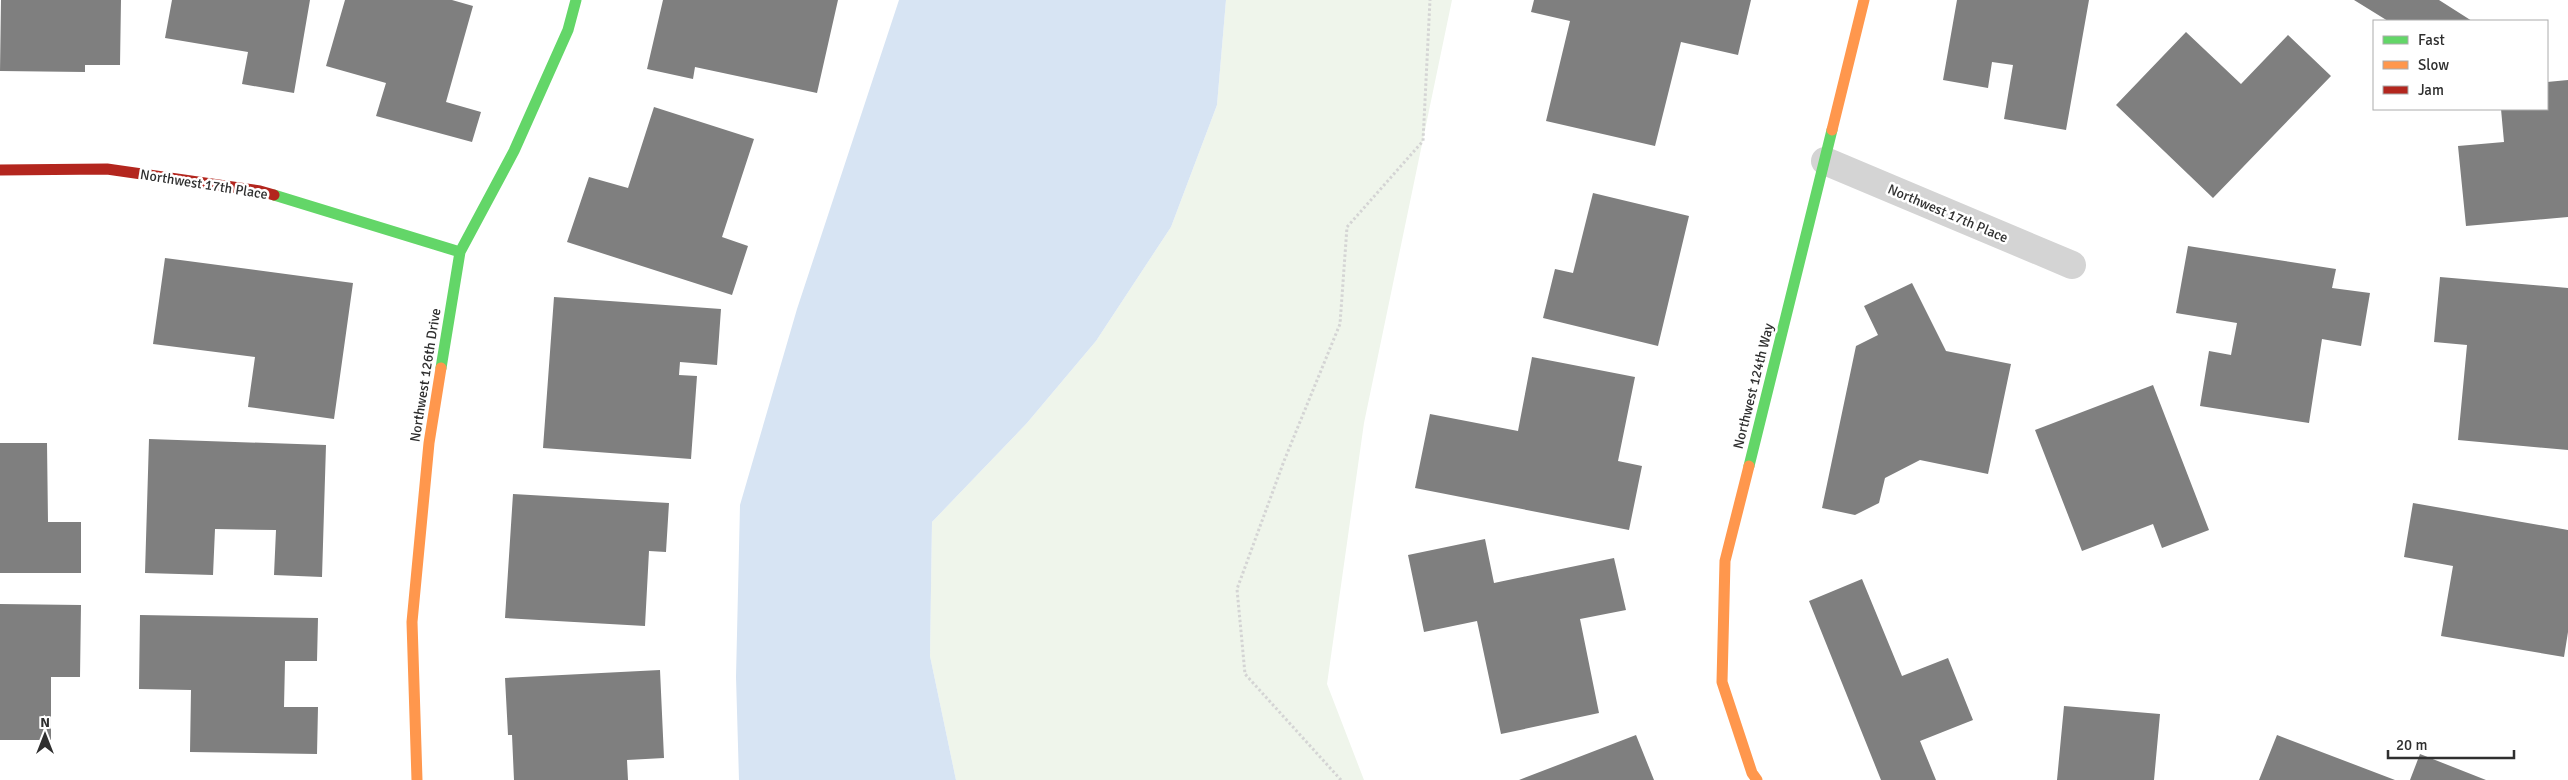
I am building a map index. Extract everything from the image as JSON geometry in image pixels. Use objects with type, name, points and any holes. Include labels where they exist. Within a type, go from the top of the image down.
[{"type":"street","name":"Northwest 126th Drive","points":[[417,780],[412,622],[429,443],[460,252],[514,151],[568,30],[576,0]]},
{"type":"street","name":"Northwest 124th Way","points":[[1757,780],[1752,773],[1722,682],[1725,561],[1864,0]]},
{"type":"street","name":"Northwest 17th Place","points":[[1825,161],[2072,265]]},
{"type":"street","name":"Northwest 17th Place","points":[[0,170],[108,169],[260,191],[460,252]]},
{"type":"path","points":[[1341,780],[1244,674],[1237,589],[1284,461],[1340,324],[1347,227],[1423,141],[1430,0]]},
{"type":"shaded area","points":[[1226,0],[1452,0],[1364,423],[1327,684],[1364,780],[956,780],[930,656],[932,522],[1027,423],[1096,341],[1171,227],[1217,105]]},
{"type":"water","points":[[899,0],[1226,0],[1217,105],[1171,227],[1096,341],[1027,423],[932,522],[930,656],[956,780],[739,780],[736,677],[740,505],[797,309]]},
{"type":"building","points":[[1,0],[121,0],[120,65],[85,65],[85,72],[0,71]]},
{"type":"building","points":[[172,0],[310,0],[294,93],[242,84],[248,52],[165,38]]},
{"type":"building","points":[[345,0],[452,0],[473,6],[446,102],[481,112],[472,142],[376,116],[386,83],[326,66]]},
{"type":"building","points":[[663,0],[838,0],[817,93],[695,67],[693,79],[647,69]]},
{"type":"building","points":[[1534,0],[1751,0],[1738,55],[1681,42],[1655,146],[1546,121],[1570,21],[1531,12]]},
{"type":"building","points":[[1957,0],[2089,0],[2066,130],[2004,119],[2013,65],[1992,62],[1988,88],[1943,80]]},
{"type":"building","points":[[2354,0],[2439,0],[2470,20],[2386,20]]},
{"type":"building","points":[[2186,32],[2241,84],[2288,35],[2331,76],[2213,198],[2116,105]]},
{"type":"building","points":[[2568,80],[2568,217],[2466,226],[2458,146],[2504,142],[2501,110],[2548,110],[2548,82]]},
{"type":"building","points":[[654,107],[754,139],[722,237],[748,246],[732,295],[567,242],[589,177],[628,188]]},
{"type":"building","points":[[1593,193],[1689,216],[1658,346],[1543,318],[1555,269],[1573,273]]},
{"type":"building","points":[[2188,246],[2336,269],[2332,288],[2370,293],[2361,346],[2322,339],[2309,423],[2200,406],[2209,351],[2231,355],[2237,323],[2176,313]]},
{"type":"building","points":[[165,258],[353,283],[334,419],[248,407],[255,357],[153,344]]},
{"type":"building","points":[[2440,277],[2568,288],[2568,450],[2458,440],[2467,345],[2434,342]]},
{"type":"building","points":[[1912,283],[1946,351],[2011,364],[1988,474],[1920,460],[1885,478],[1879,503],[1855,515],[1822,508],[1856,346],[1878,335],[1864,306]]},
{"type":"building","points":[[554,297],[721,309],[717,365],[680,362],[679,375],[697,376],[691,459],[543,448]]},
{"type":"building","points":[[1532,357],[1635,377],[1618,461],[1642,466],[1629,530],[1415,488],[1430,414],[1518,431]]},
{"type":"building","points":[[2153,385],[2209,530],[2162,548],[2153,524],[2082,551],[2035,430]]},
{"type":"building","points":[[149,439],[326,445],[322,577],[274,575],[276,530],[215,529],[213,575],[145,573]]},
{"type":"building","points":[[0,443],[47,443],[48,522],[81,522],[81,573],[0,573]]},
{"type":"building","points":[[513,494],[669,503],[666,552],[649,551],[645,626],[505,618]]},
{"type":"building","points":[[2413,503],[2568,530],[2568,632],[2564,657],[2441,636],[2453,566],[2404,557]]},
{"type":"building","points":[[1485,539],[1494,583],[1614,558],[1626,610],[1580,619],[1599,713],[1501,734],[1477,621],[1424,632],[1408,555]]},
{"type":"building","points":[[1862,579],[1902,676],[1948,658],[1973,720],[1920,741],[1936,780],[1881,780],[1809,601]]},
{"type":"building","points":[[0,604],[81,605],[80,677],[51,677],[51,740],[0,740]]},
{"type":"building","points":[[140,615],[318,618],[317,661],[285,661],[284,707],[318,707],[317,754],[190,752],[191,690],[139,689]]},
{"type":"building","points":[[660,670],[664,758],[627,760],[628,780],[514,780],[512,735],[508,735],[505,678]]},
{"type":"building","points":[[2064,706],[2160,714],[2154,780],[2057,780]]},
{"type":"building","points":[[1636,735],[1654,780],[1519,780]]},
{"type":"building","points":[[2277,735],[2395,780],[2259,780]]},
{"type":"building","points":[[2420,754],[2486,780],[2410,780]]},
{"type":"traffic: fast","points":[[441,368],[460,252],[514,151],[568,30],[576,0]]},
{"type":"traffic: fast","points":[[1749,466],[1832,130]]},
{"type":"traffic: fast","points":[[274,195],[460,252]]},
{"type":"traffic: slow","points":[[1832,130],[1864,0]]},
{"type":"traffic: slow","points":[[417,780],[412,622],[429,443],[441,368]]},
{"type":"traffic: slow","points":[[1749,466],[1725,561],[1722,682],[1752,773],[1757,780]]},
{"type":"traffic: jam","points":[[0,170],[107,169],[260,191],[274,195]]}]
